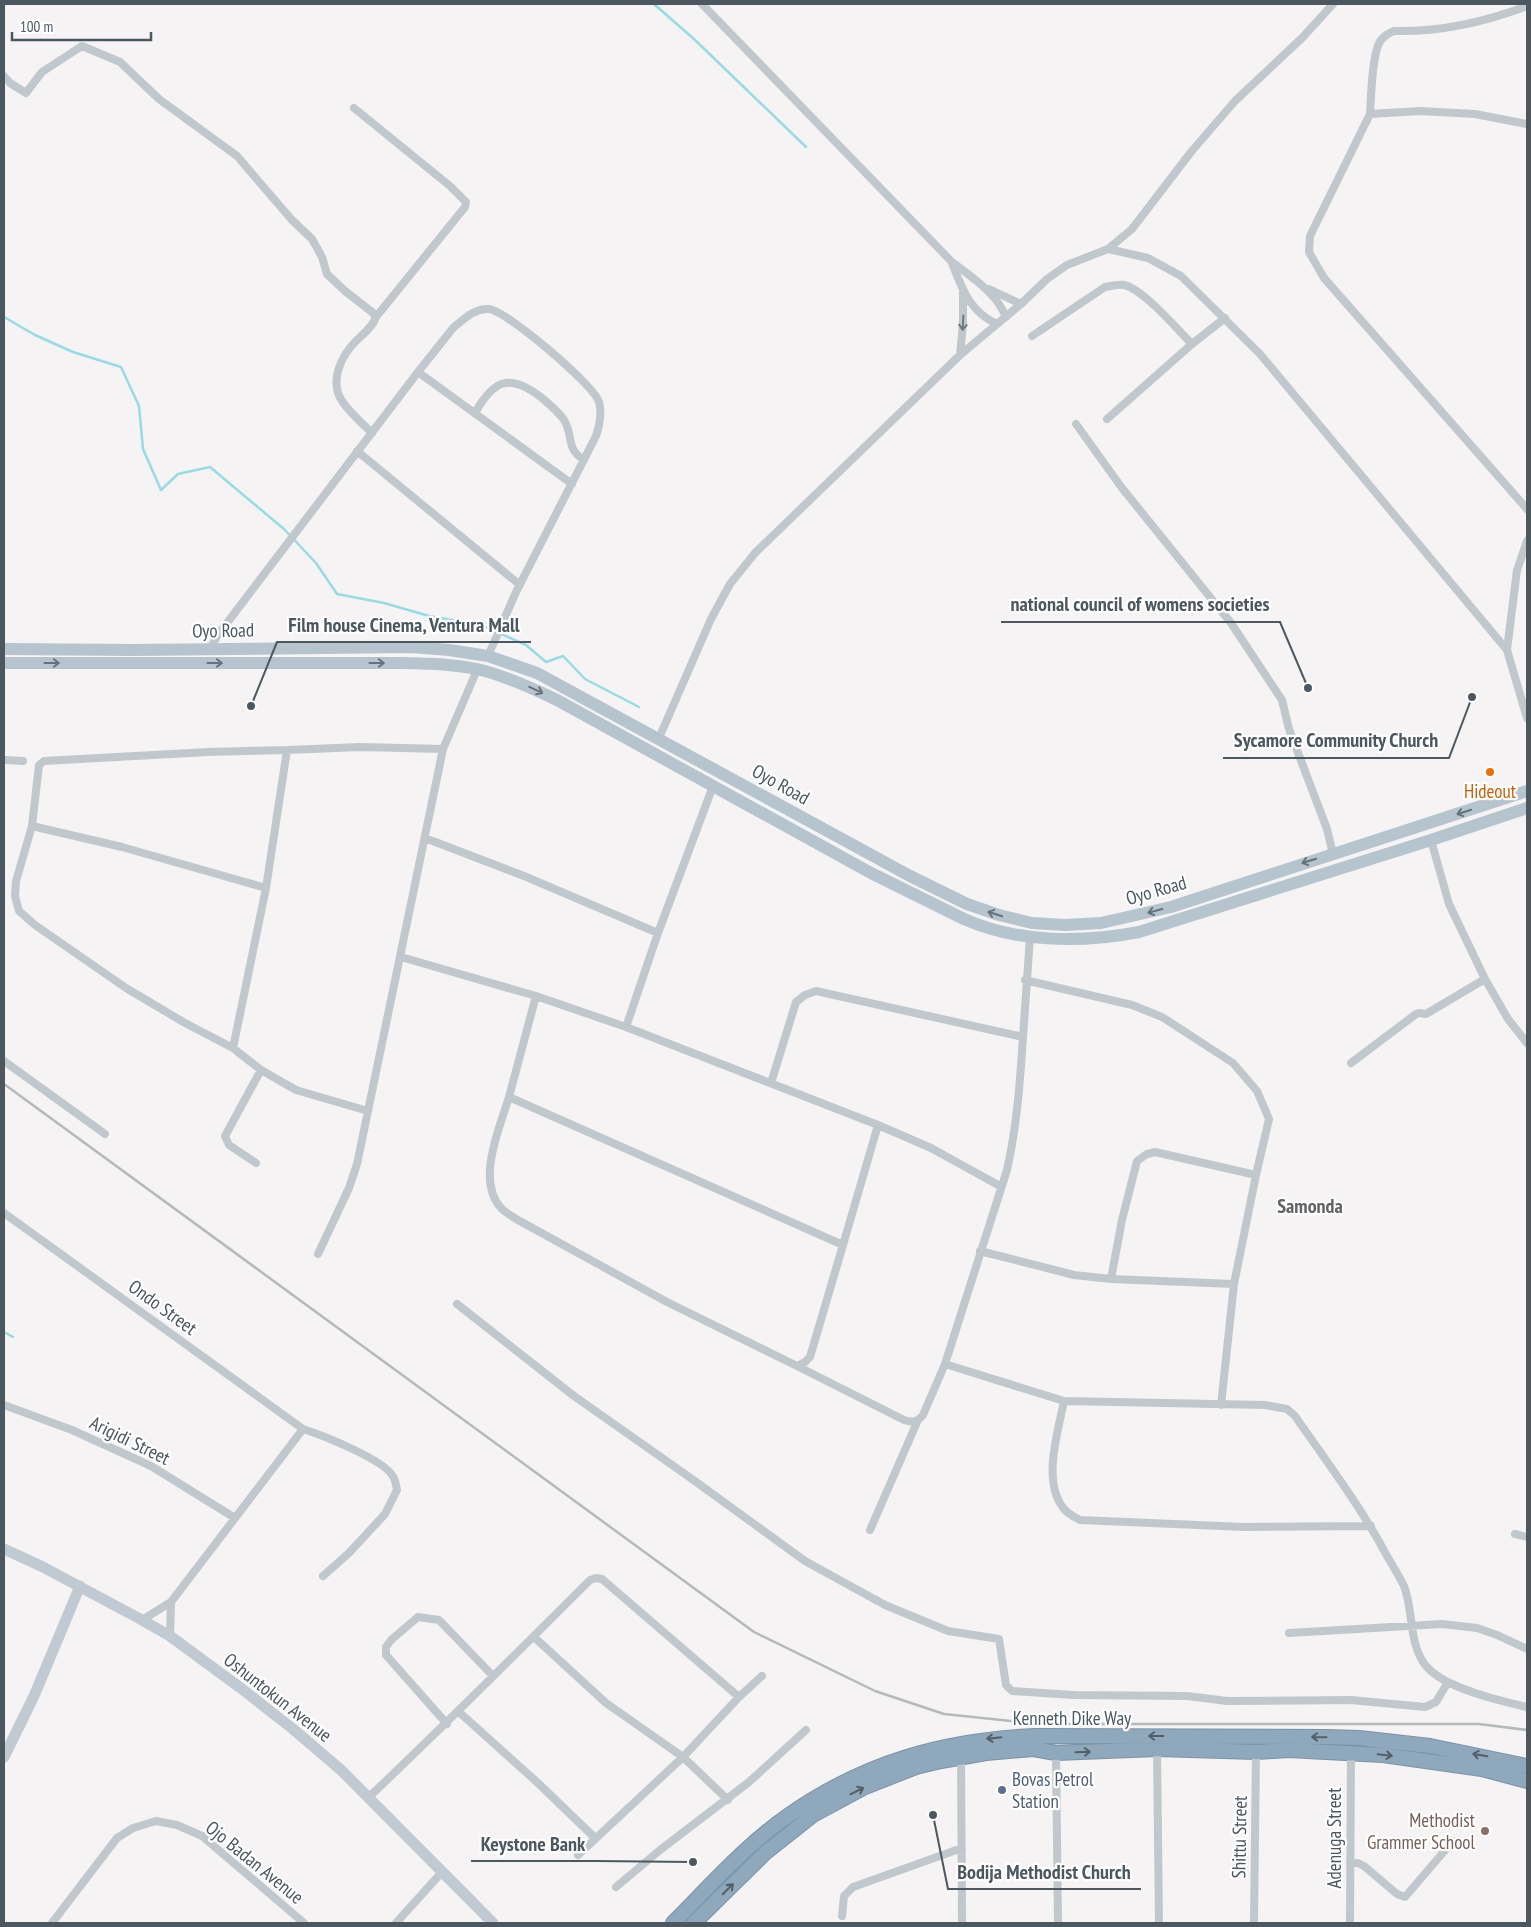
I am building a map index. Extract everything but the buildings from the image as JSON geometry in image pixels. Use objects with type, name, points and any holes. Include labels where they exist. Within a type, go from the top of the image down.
[{"type":"highway","name":"Kenneth Dike Way","points":[[681,1920],[745,1851],[788,1815],[837,1786],[869,1771],[934,1748],[964,1742],[1035,1736],[1359,1738],[1430,1746],[1527,1766]]},
{"type":"highway","name":"Kenneth Dike Way","points":[[694,1923],[764,1853],[812,1816],[836,1801],[916,1767],[986,1753],[1025,1750],[1056,1753],[1157,1749],[1256,1752],[1288,1750],[1352,1753],[1384,1755],[1459,1765],[1527,1781]]},
{"type":"main road","name":"Oyo Road","points":[[4,649],[411,648],[449,650],[488,656],[537,673],[910,876],[975,906],[999,915],[1032,923],[1084,925],[1134,917],[1527,791]]},
{"type":"main road","name":"Oyo Road","points":[[4,663],[404,662],[477,670],[531,688],[557,700],[871,873],[964,919],[985,927],[1030,937],[1087,939],[1139,932],[1527,808]]},
{"type":"main road","name":"Oshuntokun Avenue","points":[[4,1549],[80,1586],[170,1636],[293,1729],[369,1797],[493,1923]]},
{"type":"main road","points":[[4,1757],[34,1696],[80,1586]]},
{"type":"street","points":[[702,4],[951,261],[1001,305],[1006,317]]},
{"type":"street","points":[[659,738],[711,619],[730,584],[755,554],[960,355],[1021,304],[1047,279],[1067,265],[1108,249],[1132,228],[1191,152],[1230,108],[1302,38],[1333,4]]},
{"type":"street","points":[[1527,6],[1505,14],[1439,30],[1394,31],[1382,39],[1375,53],[1370,114],[1310,236],[1309,252],[1324,278],[1527,509]]},
{"type":"street","points":[[4,76],[10,83],[26,93],[42,72],[82,46],[120,62],[159,99],[237,156],[292,220],[312,239],[322,257],[327,274],[376,317]]},
{"type":"street","points":[[354,108],[450,186],[466,202],[465,207],[428,254],[372,324],[354,343],[342,360],[337,372],[336,384],[341,400],[372,433]]},
{"type":"street","points":[[1370,114],[1420,110],[1475,114],[1527,124]]},
{"type":"street","points":[[1108,249],[1148,258],[1181,276],[1260,354],[1507,650],[1527,718]]},
{"type":"street","points":[[951,261],[963,291],[984,319],[997,324]]},
{"type":"street","points":[[980,285],[1021,304]]},
{"type":"street","points":[[1032,336],[1105,287],[1125,285],[1145,298],[1192,344]]},
{"type":"street","points":[[960,355],[963,324],[963,291]]},
{"type":"street","points":[[210,649],[217,636],[357,451],[453,328],[472,312],[490,309],[508,317],[572,369],[592,390],[599,402],[599,426],[584,460],[520,584],[488,656]]},
{"type":"street","points":[[1107,419],[1192,344],[1225,318]]},
{"type":"street","points":[[418,372],[572,484]]},
{"type":"street","points":[[475,413],[489,391],[496,386],[516,382],[527,387],[563,418],[568,427],[572,449],[576,455],[584,460]]},
{"type":"street","points":[[1076,424],[1122,488],[1231,623],[1282,700],[1289,730],[1327,830],[1333,854]]},
{"type":"street","points":[[357,451],[520,584]]},
{"type":"street","points":[[1507,650],[1517,570],[1527,541]]},
{"type":"street","points":[[318,1254],[349,1188],[357,1164],[443,750],[477,670]]},
{"type":"street","points":[[368,1111],[296,1090],[261,1070],[233,1048],[185,1023],[126,988],[35,925],[19,911],[14,896],[16,881],[32,826],[39,765],[44,762],[208,752],[360,747],[443,750]]},
{"type":"street","points":[[233,1048],[266,888],[287,750]]},
{"type":"street","points":[[4,760],[23,761]]},
{"type":"street","points":[[626,1028],[658,933],[713,786]]},
{"type":"street","points":[[32,826],[122,847],[266,888]]},
{"type":"street","points":[[425,838],[524,876],[658,933]]},
{"type":"street","points":[[1431,840],[1449,904],[1508,1020],[1527,1043]]},
{"type":"street","points":[[870,1530],[918,1420],[923,1415],[945,1364],[1011,1151],[1019,1093],[1025,980],[1030,937]]},
{"type":"street","points":[[401,957],[536,996],[626,1028],[878,1125],[931,1148],[1000,1186]]},
{"type":"street","points":[[1351,1063],[1416,1014],[1426,1014],[1485,978]]},
{"type":"street","points":[[1025,980],[1132,1006],[1162,1017],[1234,1063],[1257,1091],[1269,1120],[1234,1284],[1221,1405]]},
{"type":"street","points":[[771,1084],[796,1002],[805,995],[816,991],[1023,1037]]},
{"type":"street","points":[[536,996],[489,1172],[489,1185],[501,1208],[518,1220],[667,1302],[904,1420],[912,1422],[918,1420]]},
{"type":"street","points":[[4,1061],[105,1134]]},
{"type":"street","points":[[256,1163],[229,1145],[225,1136],[261,1070]]},
{"type":"street","points":[[509,1097],[843,1245]]},
{"type":"street","points":[[797,1366],[805,1362],[810,1356],[878,1125]]},
{"type":"street","points":[[1112,1279],[1122,1220],[1137,1161],[1142,1157],[1155,1152],[1256,1175]]},
{"type":"street","name":"Ondo Street","points":[[4,1213],[303,1429],[325,1436],[378,1463],[392,1475],[397,1490],[385,1514],[349,1553],[323,1576]]},
{"type":"street","points":[[980,1250],[1074,1275],[1112,1279],[1234,1284]]},
{"type":"street","points":[[457,1304],[574,1396],[692,1478],[805,1561],[885,1605],[948,1631],[999,1640],[1006,1685],[1012,1691],[1074,1695],[1187,1696],[1227,1701],[1351,1700],[1425,1707],[1436,1702],[1448,1682]]},
{"type":"street","points":[[945,1364],[1064,1402],[1265,1406],[1287,1409],[1295,1416],[1371,1526],[1404,1586],[1417,1648],[1427,1666],[1434,1674],[1448,1682],[1497,1700],[1527,1707]]},
{"type":"street","points":[[1064,1402],[1053,1460],[1053,1480],[1057,1496],[1066,1512],[1080,1520],[1244,1527],[1371,1526]]},
{"type":"street","name":"Arigidi Street","points":[[4,1406],[72,1430],[151,1466],[235,1518]]},
{"type":"street","points":[[142,1620],[171,1602],[303,1429]]},
{"type":"street","points":[[1515,1534],[1527,1537]]},
{"type":"street","points":[[369,1797],[447,1724],[590,1580],[596,1578],[602,1579],[739,1697]]},
{"type":"street","points":[[170,1636],[171,1602]]},
{"type":"street","points":[[447,1724],[386,1655],[386,1647],[391,1640],[418,1617],[439,1620],[494,1676]]},
{"type":"street","points":[[1289,1634],[1442,1624],[1477,1628],[1497,1635],[1527,1650]]},
{"type":"street","points":[[534,1637],[606,1703],[683,1757],[728,1800]]},
{"type":"street","points":[[578,1855],[683,1757],[739,1697],[762,1676]]},
{"type":"street","points":[[459,1712],[538,1783],[595,1838]]},
{"type":"street","points":[[616,1887],[660,1850],[728,1800],[806,1730]]},
{"type":"street","name":"Shittu Street","points":[[1254,1923],[1257,1736]]},
{"type":"street","points":[[962,1923],[960,1758],[964,1742]]},
{"type":"street","points":[[1157,1749],[1159,1923]]},
{"type":"street","points":[[1056,1753],[1058,1923]]},
{"type":"street","name":"Adenuga Street","points":[[1350,1923],[1352,1753]]},
{"type":"street","name":"Ojo Badan Avenue","points":[[52,1923],[118,1838],[133,1828],[156,1821],[178,1825],[202,1836],[304,1923]]},
{"type":"street","points":[[1350,1863],[1358,1863],[1364,1866],[1397,1894],[1405,1898],[1453,1841]]},
{"type":"street","points":[[842,1916],[844,1896],[853,1887],[962,1848]]},
{"type":"street","points":[[396,1923],[442,1872]]},
{"type":"waterway","points":[[654,4],[695,40],[806,147]]},
{"type":"waterway","points":[[4,317],[35,335],[73,352],[121,367],[139,406],[143,449],[161,490],[178,474],[210,467],[284,529],[316,563],[337,594],[384,603],[429,616],[481,625],[526,645],[546,662],[563,656],[585,679],[639,707]]},
{"type":"waterway","points":[[4,1332],[13,1337]]},
{"type":"railway","points":[[4,1084],[754,1632],[875,1691],[944,1714],[1039,1724],[1479,1724],[1527,1730]]},
{"type":"place","name":"national council of womens societies","points":[[1308,688]]},
{"type":"place","name":"Sycamore Community Church","points":[[1472,697]]},
{"type":"place","name":"Film house Cinema, Ventura Mall","points":[[251,706]]},
{"type":"place","name":"Hideout","points":[[1490,772]]},
{"type":"place","name":"Bovas Petrol Station","points":[[1002,1790]]},
{"type":"place","name":"Bodija Methodist Church","points":[[933,1815]]},
{"type":"place","name":"Methodist Grammer School","points":[[1485,1831]]},
{"type":"place","name":"Keystone Bank","points":[[693,1862]]},
{"type":"district","name":"Samonda","points":[[1310,1206]]}]
